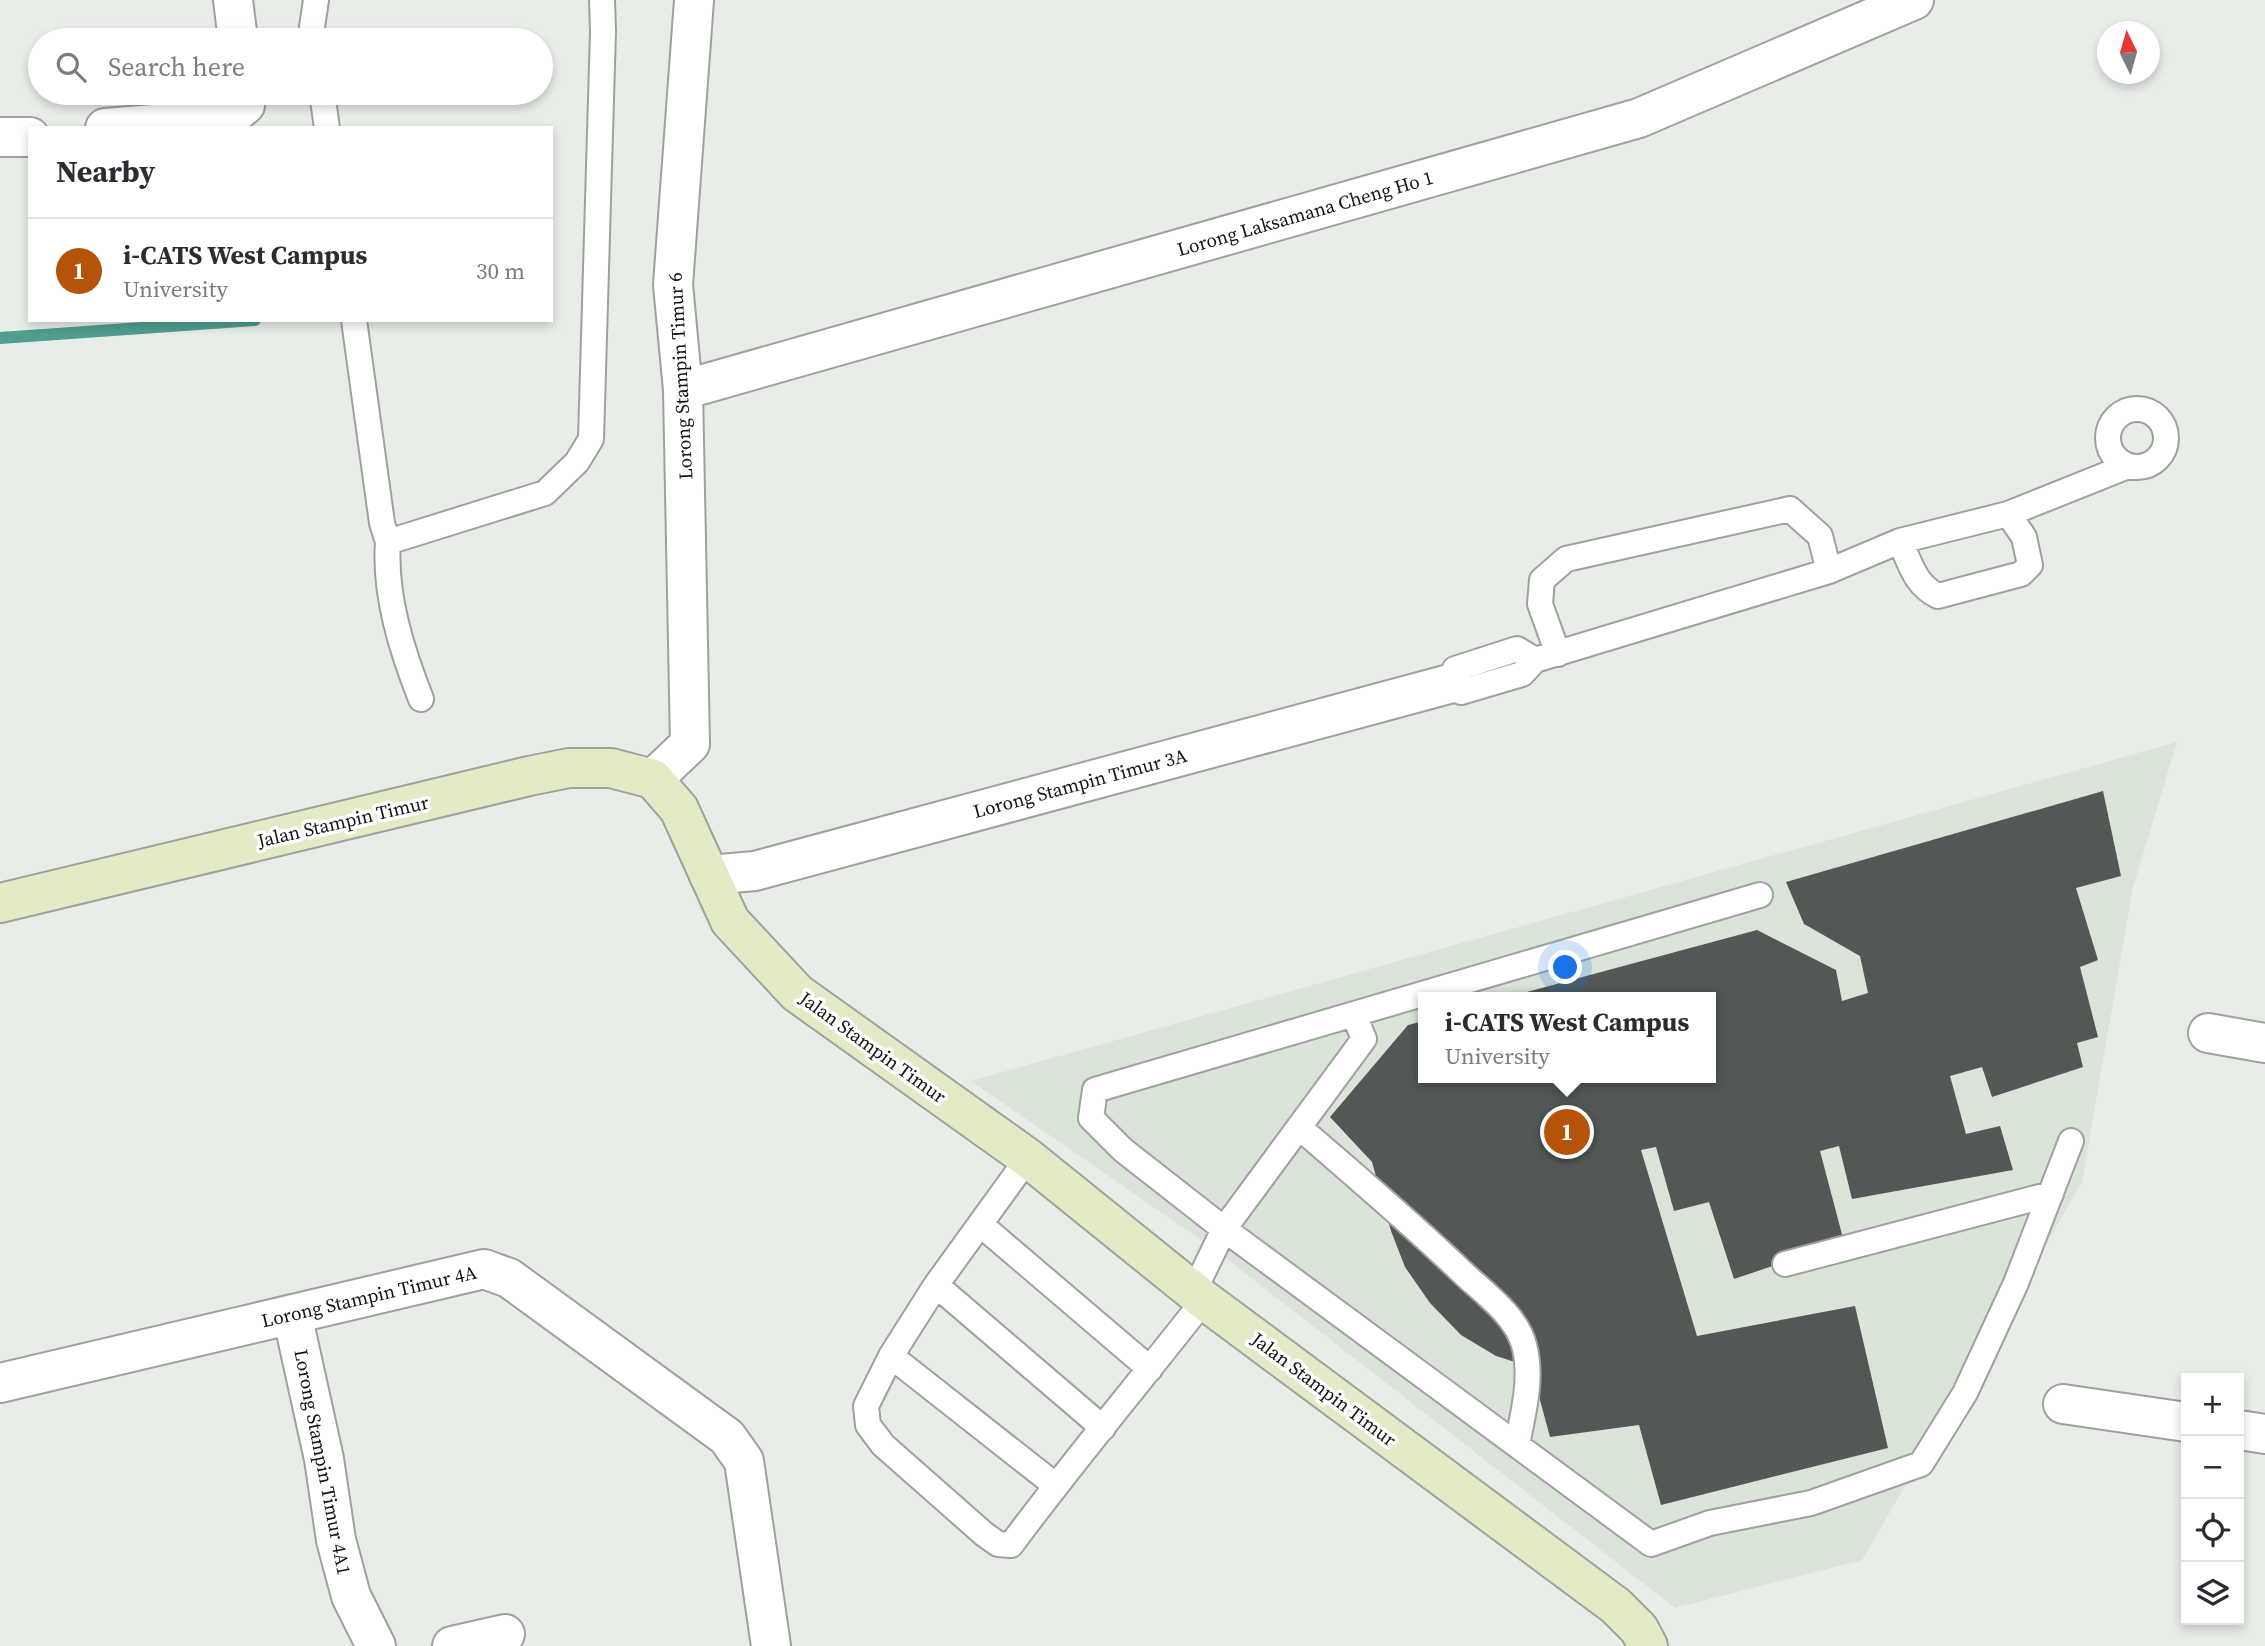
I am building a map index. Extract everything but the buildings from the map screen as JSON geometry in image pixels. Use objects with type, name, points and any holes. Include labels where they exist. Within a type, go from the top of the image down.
[{"type":"street","points":[[233,0],[236,28]]},
{"type":"street","name":"Lorong Stampin Timur 6","points":[[653,779],[690,744],[683,390],[673,285],[694,0]]},
{"type":"street","name":"Lorong Laksamana Cheng Ho 1","points":[[683,390],[1639,118],[1914,0]]},
{"type":"street","points":[[116,126],[236,105]]},
{"type":"street","points":[[0,136],[28,137]]},
{"type":"street","name":"Lorong Stampin Timur 3A","points":[[709,875],[755,871],[1449,684]]},
{"type":"street","name":"Jalan Stampin Timur","points":[[0,903],[542,773],[569,768],[611,768],[653,779],[679,809],[730,921],[797,993],[1028,1158],[1199,1296],[1616,1606],[1639,1629],[1648,1646]]},
{"type":"street","points":[[2208,1033],[2265,1043]]},
{"type":"street","name":"Lorong Stampin Timur 4A","points":[[0,1384],[484,1269],[509,1278],[727,1437],[744,1461],[771,1646]]},
{"type":"street","name":"Lorong Stampin Timur 4A1","points":[[292,1314],[324,1459],[339,1552],[351,1596],[376,1646]]},
{"type":"street","points":[[2063,1404],[2181,1421]]},
{"type":"street","points":[[2244,1431],[2265,1434]]},
{"type":"street","points":[[452,1646],[505,1634]]},
{"type":"lane","points":[[312,28],[316,0]]},
{"type":"lane","points":[[388,542],[545,493],[577,462],[591,439],[603,0]]},
{"type":"lane","points":[[324,105],[327,126]]},
{"type":"lane","points":[[354,322],[388,542],[387,558],[399,635],[407,665],[421,699]]},
{"type":"lane","points":[[1449,684],[1455,669],[1517,649],[1546,657],[1829,571],[1900,541],[2008,514],[2128,467]]},
{"type":"lane","points":[[1546,657],[1540,604],[1542,580],[1566,559],[1790,509],[1820,536],[1829,571]]},
{"type":"lane","points":[[1900,541],[1916,578],[1926,590],[1938,596],[2021,574],[2030,565],[2024,537],[2008,514]]},
{"type":"lane","points":[[1429,992],[1760,895]]},
{"type":"lane","points":[[1418,995],[1095,1090],[1091,1118],[1123,1150],[1224,1229],[1651,1544],[1710,1523],[1811,1503],[1921,1464],[1965,1393],[2016,1283],[2071,1141]]},
{"type":"lane","points":[[1028,1158],[936,1286],[891,1356],[866,1406],[868,1424],[883,1445],[998,1544],[1011,1545],[1055,1485],[1150,1369],[1199,1296],[1224,1229],[1364,1040],[1354,1014]]},
{"type":"lane","points":[[1300,1127],[1418,1230],[1510,1318],[1524,1344],[1528,1376],[1517,1445]]},
{"type":"lane","points":[[1785,1264],[2051,1194]]},
{"type":"lane","points":[[981,1224],[1150,1369]]},
{"type":"lane","points":[[936,1286],[1103,1429]]},
{"type":"lane","points":[[891,1356],[1055,1485]]},
{"type":"shaded area","points":[[2177,742],[2133,887],[2082,1182],[1862,1560],[1675,1608],[1214,1249],[971,1081]]},
{"type":"waterway","points":[[0,338],[227,322]]},
{"type":"place","name":"i-CATS West Campus","points":[[1567,1132]]}]
